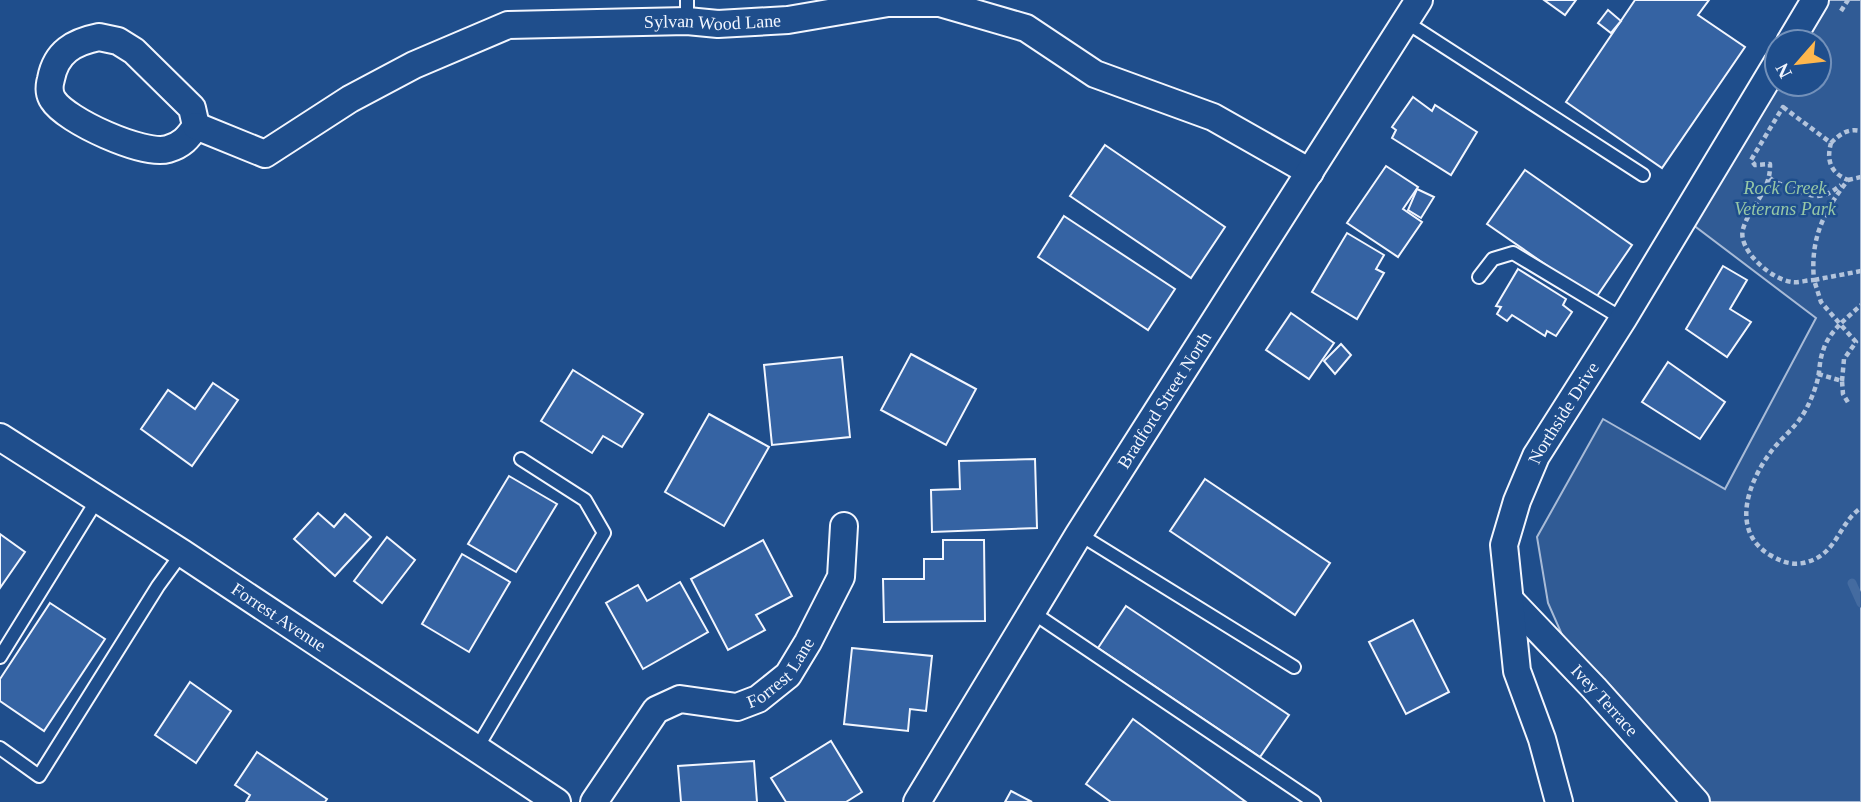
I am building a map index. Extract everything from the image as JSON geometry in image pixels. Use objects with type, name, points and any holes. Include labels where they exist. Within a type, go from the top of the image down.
[{"type":"street","points":[[1798,28],[1815,0]]},
{"type":"street","name":"Sylvan Wood Lane","points":[[196,126],[265,154],[351,99],[393,76],[508,25],[687,11],[718,24],[788,20],[888,4],[940,3],[1026,28],[1094,74],[1213,117],[1310,172]]},
{"type":"street","name":"Bradford Street North","points":[[917,802],[1079,534],[1412,11]]},
{"type":"street","points":[[99,37],[118,41],[134,51],[192,108],[196,126],[185,142],[167,150],[150,150],[134,145],[64,113],[51,98],[49,86],[53,67],[64,51],[80,40],[99,37]]},
{"type":"street","name":"Northside Drive","points":[[1559,802],[1542,739],[1517,671],[1504,545],[1517,501],[1536,456],[1623,319],[1763,86]]},
{"type":"street","name":"Forrest Avenue","points":[[0,437],[181,553],[557,802]]},
{"type":"street","name":"Forrest Lane","points":[[594,802],[656,710],[680,699],[737,707],[758,699],[788,675],[841,577],[844,526]]},
{"type":"street","name":"Ivey Terrace","points":[[1510,600],[1594,688],[1696,802]]},
{"type":"lane","points":[[1412,11],[1643,175]]},
{"type":"lane","points":[[1479,276],[1493,259],[1513,253],[1623,319]]},
{"type":"lane","points":[[477,748],[604,533],[585,500],[521,459]]},
{"type":"lane","points":[[0,657],[97,500]]},
{"type":"lane","points":[[1079,534],[1294,667]]},
{"type":"lane","points":[[0,748],[39,776],[181,553]]},
{"type":"lane","points":[[1032,612],[1314,802]]},
{"type":"path","points":[[1831,143],[1783,107],[1751,160],[1755,165],[1770,164],[1770,178],[1742,230],[1744,241],[1755,259],[1769,273],[1791,282],[1861,271]]},
{"type":"path","points":[[1848,180],[1834,172],[1829,164],[1831,143],[1839,134],[1861,131]]},
{"type":"path","points":[[1770,178],[1779,185],[1817,197],[1836,189],[1848,180],[1861,177]]},
{"type":"path","points":[[1848,180],[1829,204],[1813,248],[1814,279],[1821,302],[1856,342],[1844,359],[1843,394],[1849,404]]},
{"type":"path","points":[[1861,305],[1829,337],[1822,352],[1817,383],[1802,416],[1771,451],[1755,477],[1747,496],[1745,519],[1760,549],[1791,565],[1818,558],[1837,541],[1850,519],[1861,508]]},
{"type":"path","points":[[1818,374],[1842,381]]},
{"type":"shaded area","points":[[1815,0],[1861,0],[1861,802],[1697,802],[1578,671],[1548,603],[1537,537],[1603,419],[1725,489],[1816,318],[1684,218],[1767,98],[1833,98],[1833,28],[1798,28]]},
{"type":"building","points":[[1544,0],[1576,0],[1565,15]]},
{"type":"building","points":[[1635,0],[1709,0],[1698,15],[1745,47],[1662,168],[1566,102]]},
{"type":"building","points":[[1608,10],[1621,21],[1611,33],[1598,23]]},
{"type":"building","points":[[1413,97],[1432,111],[1435,105],[1477,132],[1451,175],[1392,138],[1396,130],[1392,127]]},
{"type":"building","points":[[1105,145],[1225,227],[1191,278],[1070,196]]},
{"type":"building","points":[[1386,166],[1418,187],[1403,209],[1422,222],[1398,257],[1347,223]]},
{"type":"building","points":[[1525,170],[1632,245],[1595,299],[1487,224]]},
{"type":"building","points":[[1417,189],[1434,197],[1421,218],[1408,210]]},
{"type":"building","points":[[1064,216],[1175,289],[1148,330],[1038,257]]},
{"type":"building","points":[[1347,233],[1384,255],[1376,269],[1384,273],[1357,319],[1312,292]]},
{"type":"building","points":[[1723,266],[1747,280],[1730,309],[1751,322],[1727,357],[1686,329]]},
{"type":"building","points":[[1518,269],[1566,299],[1563,305],[1572,312],[1556,336],[1547,331],[1545,336],[1512,315],[1507,321],[1497,314],[1501,307],[1496,306]]},
{"type":"building","points":[[1291,313],[1334,343],[1309,379],[1266,350]]},
{"type":"building","points":[[1341,344],[1351,355],[1335,374],[1324,361]]},
{"type":"building","points":[[911,354],[976,389],[946,445],[881,410]]},
{"type":"building","points":[[842,357],[850,437],[772,445],[764,365]]},
{"type":"building","points":[[1668,362],[1725,402],[1700,439],[1642,402]]},
{"type":"building","points":[[573,370],[643,414],[622,447],[603,436],[592,453],[541,421]]},
{"type":"building","points":[[213,383],[238,400],[192,466],[141,429],[168,390],[195,409]]},
{"type":"building","points":[[709,414],[769,447],[724,526],[665,492]]},
{"type":"building","points":[[1035,459],[1037,528],[932,532],[931,490],[960,489],[959,461]]},
{"type":"building","points":[[509,476],[557,504],[516,572],[468,544]]},
{"type":"building","points":[[1205,479],[1330,563],[1295,615],[1170,531]]},
{"type":"building","points":[[318,513],[334,527],[345,514],[371,537],[335,576],[294,539]]},
{"type":"building","points":[[0,534],[25,552],[0,588]]},
{"type":"building","points":[[387,537],[415,560],[382,603],[354,581]]},
{"type":"building","points":[[763,540],[792,596],[756,615],[765,630],[728,650],[691,579]]},
{"type":"building","points":[[943,540],[984,540],[985,621],[884,622],[883,579],[924,579],[924,559],[943,559]]},
{"type":"building","points":[[462,554],[510,582],[469,652],[422,624]]},
{"type":"building","points":[[680,582],[708,632],[643,669],[606,603],[638,585],[647,601]]},
{"type":"building","points":[[50,603],[105,639],[44,731],[0,701],[0,679]]},
{"type":"building","points":[[1126,606],[1289,715],[1260,757],[1098,648]]},
{"type":"building","points":[[1413,620],[1449,692],[1406,714],[1369,642]]},
{"type":"building","points":[[852,648],[932,656],[926,711],[910,709],[908,731],[844,724]]},
{"type":"building","points":[[190,682],[231,711],[196,763],[155,735]]},
{"type":"building","points":[[1133,719],[1246,802],[1111,802],[1086,784]]},
{"type":"building","points":[[831,741],[862,792],[846,802],[786,802],[771,778]]},
{"type":"building","points":[[257,752],[327,799],[325,802],[246,802],[250,795],[235,785]]},
{"type":"building","points":[[754,761],[757,802],[681,802],[678,766]]},
{"type":"building","points":[[1011,791],[1032,802],[1005,802]]},
{"type":"waterway","points":[[1852,583],[1861,603]]},
{"type":"park label","name":"Rock Creek Veterans Park","points":[[1785,198]]}]
